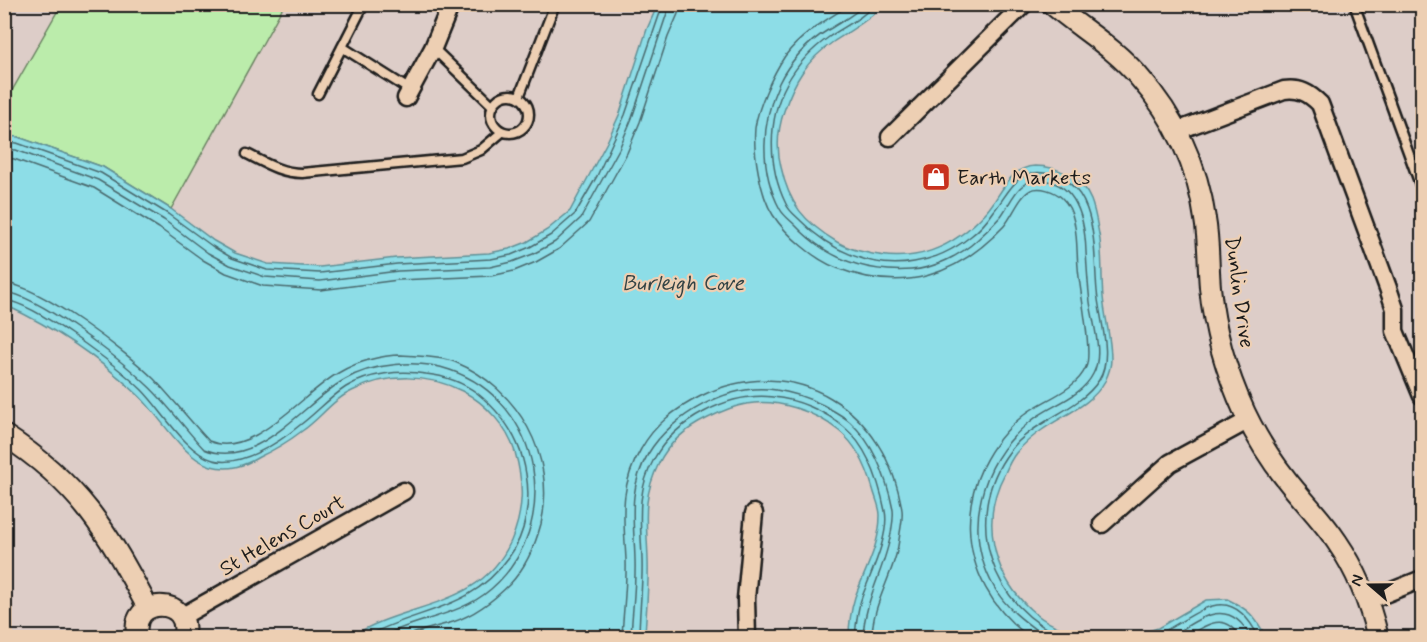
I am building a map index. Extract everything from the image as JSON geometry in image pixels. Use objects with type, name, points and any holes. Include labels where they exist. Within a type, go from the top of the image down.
[{"type":"street","points":[[408,94],[433,48],[451,4]]},
{"type":"street","points":[[890,137],[1024,4]]},
{"type":"street","name":"Dunlin Drive","points":[[1052,4],[1120,57],[1154,95],[1177,131],[1193,169],[1202,201],[1208,242],[1210,288],[1228,369],[1249,420],[1285,478],[1337,542],[1351,565],[1367,601],[1378,638]]},
{"type":"street","points":[[1177,131],[1284,90],[1303,91],[1320,104],[1395,309],[1395,331],[1422,396]]},
{"type":"street","points":[[1102,524],[1170,463],[1249,420]]},
{"type":"street","points":[[4,435],[43,462],[80,498],[111,541],[148,608]]},
{"type":"street","name":"St Helens Court","points":[[181,617],[404,491]]},
{"type":"street","points":[[747,638],[746,599],[754,513]]},
{"type":"street","points":[[1367,601],[1422,579]]},
{"type":"street","points":[[138,638],[136,626],[138,619],[148,608],[155,605],[170,607],[181,617],[184,625],[183,638]]},
{"type":"lane","points":[[318,94],[364,4]]},
{"type":"lane","points":[[519,97],[555,4]]},
{"type":"lane","points":[[1354,4],[1422,190]]},
{"type":"lane","points":[[342,47],[408,94]]},
{"type":"lane","points":[[433,48],[493,106]]},
{"type":"lane","points":[[507,95],[519,97],[524,101],[529,113],[526,126],[515,133],[502,132],[493,124],[491,118],[493,106],[496,101],[507,95]]},
{"type":"lane","points":[[247,154],[277,170],[302,173],[462,158],[481,150],[502,132]]},
{"type":"green space","points":[[61,5],[284,5],[171,209],[103,167],[18,137],[5,136],[5,103]]},
{"type":"water","name":"Burleigh Cove","points":[[658,4],[884,5],[866,21],[824,49],[802,72],[792,90],[779,132],[779,160],[788,192],[800,211],[815,227],[847,247],[882,256],[916,255],[932,251],[974,224],[987,211],[1012,176],[1026,168],[1035,166],[1060,171],[1082,185],[1087,192],[1094,208],[1100,242],[1103,297],[1111,351],[1109,370],[1105,381],[1093,397],[1039,432],[1016,453],[997,491],[992,527],[999,562],[1017,595],[1030,609],[1049,623],[1086,637],[849,637],[850,617],[855,597],[878,537],[880,515],[868,473],[851,443],[829,424],[795,408],[758,403],[731,408],[693,426],[673,442],[659,463],[653,476],[646,511],[648,579],[645,637],[351,637],[372,625],[461,592],[481,580],[497,563],[511,541],[520,508],[520,475],[515,452],[507,434],[487,409],[462,391],[435,381],[407,378],[379,381],[345,395],[297,435],[253,460],[230,468],[211,466],[200,461],[180,445],[146,403],[91,355],[58,333],[5,305],[5,136],[18,137],[103,167],[171,209],[214,241],[235,253],[268,264],[320,267],[396,258],[489,253],[527,242],[547,230],[570,211],[620,113],[647,29]]},
{"type":"water","points":[[1227,599],[1250,614],[1266,637],[1129,637],[1158,628],[1206,600]]},
{"type":"place","name":"Earth Markets","points":[[936,177]]}]
